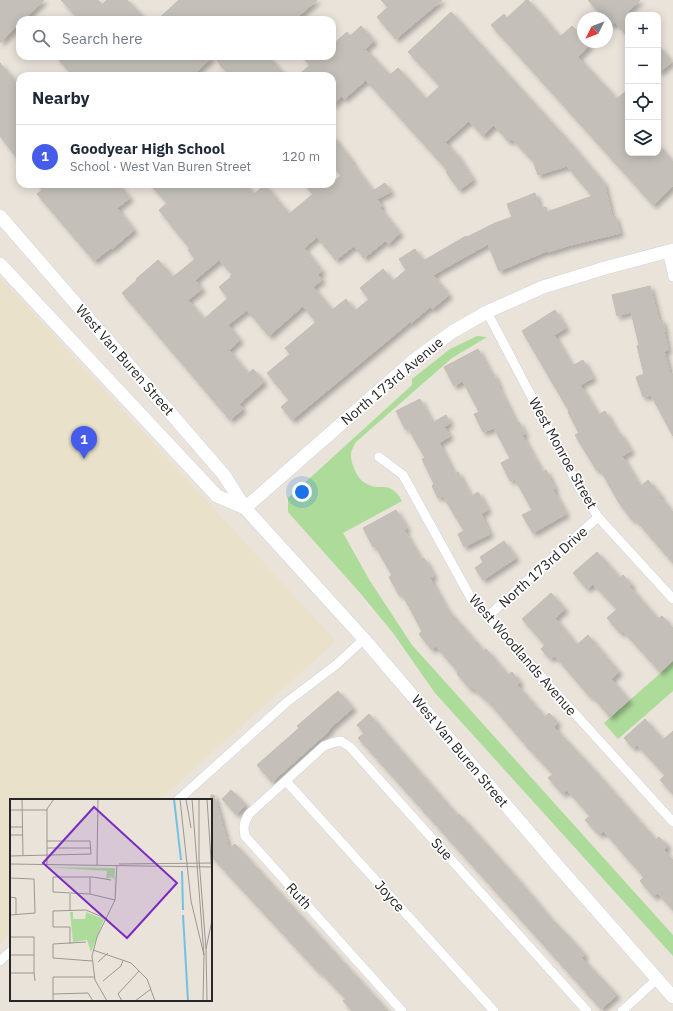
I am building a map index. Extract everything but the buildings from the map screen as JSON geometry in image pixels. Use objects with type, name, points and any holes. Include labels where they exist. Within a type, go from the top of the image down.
[{"type":"main road","name":"West Van Buren Street","points":[[0,216],[224,474],[245,508],[364,639],[557,865],[673,997]]},
{"type":"main road","name":"North 173rd Avenue","points":[[245,508],[413,361],[452,332],[487,312],[543,287],[670,250]]},
{"type":"main road","name":"West Van Buren Street","points":[[0,264],[217,496],[245,508]]},
{"type":"street","points":[[670,250],[673,277]]},
{"type":"street","name":"West Monroe Street","points":[[487,312],[579,487],[598,517],[673,599]]},
{"type":"street","name":"West Woodlands Avenue","points":[[379,456],[403,475],[472,600],[673,822]]},
{"type":"street","name":"North 173rd Drive","points":[[487,618],[598,517]]},
{"type":"street","points":[[179,799],[287,702],[337,664],[364,639]]},
{"type":"street","name":"Sue","points":[[286,781],[324,746],[332,742],[341,741],[350,748],[587,1011]]},
{"type":"street","name":"Ruth","points":[[286,781],[244,820],[243,829],[245,836],[402,1011]]},
{"type":"street","name":"Joyce","points":[[286,781],[494,1011]]},
{"type":"street","points":[[0,961],[10,952]]},
{"type":"street","points":[[622,1011],[657,979]]},
{"type":"shaded area","points":[[0,277],[336,641],[160,799],[10,799],[10,934],[0,943]]},
{"type":"green space","points":[[477,336],[487,337],[452,358],[356,442],[351,453],[351,457],[359,478],[371,486],[385,487],[393,490],[402,501],[343,533],[370,581],[412,645],[673,935],[673,956],[435,693],[393,633],[361,594],[288,512],[288,498],[412,385],[412,379],[450,349]]},
{"type":"green space","points":[[673,662],[673,691],[618,739],[604,723]]},
{"type":"place","name":"Goodyear High School","points":[[84,459]]}]
